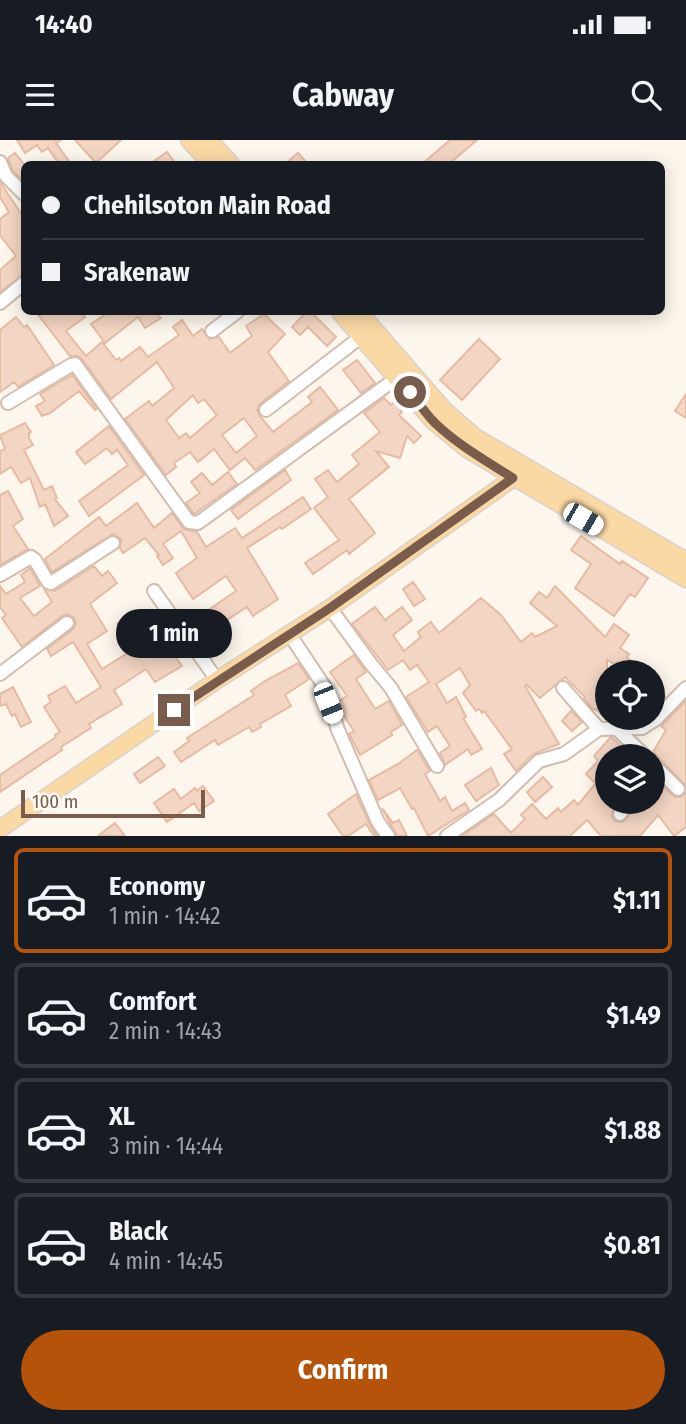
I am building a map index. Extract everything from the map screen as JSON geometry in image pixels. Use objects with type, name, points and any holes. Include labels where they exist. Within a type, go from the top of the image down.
[{"type":"main road","points":[[189,140],[208,161]]},
{"type":"main road","points":[[209,140],[228,161]]},
{"type":"main road","points":[[343,315],[434,422],[467,449],[686,561]]},
{"type":"main road","points":[[362,315],[445,411],[520,474],[686,579]]},
{"type":"main road","points":[[0,829],[217,680],[330,608],[520,474]]},
{"type":"street","points":[[0,162],[3,178],[21,192]]},
{"type":"street","points":[[0,303],[21,286]]},
{"type":"street","points":[[212,331],[233,315]]},
{"type":"street","points":[[266,410],[362,336]]},
{"type":"street","points":[[8,403],[75,365],[189,522],[194,524],[398,377]]},
{"type":"street","points":[[0,575],[31,557],[51,583],[113,543]]},
{"type":"street","points":[[154,591],[217,680]]},
{"type":"street","points":[[330,608],[391,688],[437,766]]},
{"type":"street","points":[[0,674],[67,623]]},
{"type":"street","points":[[290,635],[324,686],[338,730],[378,822],[388,836]]},
{"type":"street","points":[[563,688],[595,724]]},
{"type":"street","points":[[665,710],[686,688]]},
{"type":"street","points":[[453,834],[499,800],[539,761],[564,754],[598,730]]},
{"type":"street","points":[[618,730],[633,744]]},
{"type":"street","points":[[665,778],[678,789]]},
{"type":"building","points":[[17,140],[61,140],[56,143],[69,161],[57,161],[48,148],[42,152],[37,145],[25,153]]},
{"type":"building","points":[[75,140],[121,140],[98,161],[94,161]]},
{"type":"building","points":[[450,140],[477,140],[452,161],[426,161]]},
{"type":"building","points":[[167,152],[174,161],[154,161]]},
{"type":"building","points":[[15,153],[22,161],[21,179],[13,171],[8,158]]},
{"type":"building","points":[[298,153],[305,161],[289,161]]},
{"type":"building","points":[[0,182],[21,214],[21,276],[0,292],[0,270],[16,256],[0,235],[0,219],[9,212],[0,197]]},
{"type":"building","points":[[38,315],[83,315],[85,317],[66,331],[86,356],[102,342],[116,360],[119,358],[121,361],[140,347],[148,357],[179,335],[173,327],[182,320],[193,336],[202,329],[209,339],[219,337],[230,353],[252,336],[246,326],[265,315],[285,334],[268,352],[289,381],[260,404],[257,410],[259,415],[273,432],[312,402],[308,397],[320,387],[338,410],[255,470],[245,458],[230,470],[214,449],[198,462],[190,452],[174,463],[176,467],[166,475],[125,419],[149,401],[152,406],[174,388],[157,362],[111,399],[77,356],[70,356]],"holes":[[[193,395],[198,403],[204,399],[217,415],[190,438],[186,433],[179,438],[166,420]],[[244,418],[257,436],[236,453],[222,435]]]},
{"type":"building","points":[[104,315],[158,315],[161,318],[145,328],[138,317],[105,343],[91,324]]},
{"type":"building","points":[[303,315],[314,315],[336,337],[327,346],[308,327],[300,335],[292,327]]},
{"type":"building","points":[[16,317],[24,327],[27,325],[54,365],[18,387],[14,382],[0,392],[0,330]]},
{"type":"building","points":[[479,339],[500,359],[462,400],[440,380]]},
{"type":"building","points":[[357,360],[375,383],[361,393],[343,370]]},
{"type":"building","points":[[72,375],[97,409],[95,410],[79,391],[42,416],[36,406],[45,401],[40,394]]},
{"type":"building","points":[[686,394],[686,418],[675,411]]},
{"type":"building","points":[[384,398],[391,405],[394,402],[402,412],[399,415],[421,436],[414,443],[407,436],[400,458],[376,451],[389,467],[349,499],[375,533],[349,554],[347,550],[313,574],[305,563],[339,540],[314,508],[328,497],[315,479],[328,470],[337,482],[359,464],[352,455],[380,432],[364,413]]},
{"type":"building","points":[[25,423],[31,432],[29,438],[33,445],[24,450],[44,490],[52,486],[57,498],[55,499],[68,516],[54,526],[45,504],[40,507],[30,478],[21,483],[11,467],[0,474],[0,451],[5,449],[0,435]]},
{"type":"building","points":[[109,426],[144,475],[89,516],[79,501],[128,465],[117,450],[112,454],[107,448],[85,464],[76,452]]},
{"type":"building","points":[[285,470],[291,480],[238,519],[231,510]]},
{"type":"building","points":[[228,472],[237,484],[194,514],[186,503],[200,493],[191,482],[202,473],[212,485]]},
{"type":"building","points":[[8,491],[23,519],[13,526],[28,549],[0,565],[0,495]]},
{"type":"building","points":[[303,497],[311,509],[247,548],[278,599],[253,616],[247,607],[206,634],[213,645],[206,649],[188,624],[236,591],[226,576],[193,599],[176,573],[197,558],[181,531],[163,544],[173,558],[163,565],[157,556],[159,555],[145,538],[123,553],[120,548],[121,539],[113,534],[52,572],[45,559],[99,517],[106,526],[137,503],[154,528],[172,513],[184,529],[197,532],[206,547],[235,528],[242,538]]},
{"type":"building","points":[[581,536],[620,564],[622,561],[648,578],[635,597],[630,594],[614,616],[575,588],[591,564],[571,550]]},
{"type":"building","points":[[94,566],[102,576],[108,571],[117,583],[90,604],[107,631],[87,644],[102,669],[134,649],[117,624],[125,618],[134,631],[150,621],[182,666],[155,682],[146,669],[114,690],[122,704],[89,724],[91,728],[0,792],[0,775],[60,732],[44,707],[51,702],[48,696],[65,686],[76,703],[101,687],[73,642],[51,656],[47,649],[73,629],[76,623],[73,617],[67,614],[62,616],[22,647],[2,618],[6,615],[0,607],[0,586],[6,594],[25,582],[21,575],[30,568],[40,586],[20,598],[34,616],[52,602],[44,589],[55,591]]},
{"type":"building","points":[[413,582],[425,599],[414,606],[403,589]]},
{"type":"building","points":[[555,586],[605,637],[614,624],[629,635],[620,648],[629,654],[627,658],[630,660],[595,660],[594,710],[565,677],[540,698],[525,686],[559,744],[533,754],[516,771],[504,754],[512,749],[484,711],[476,711],[463,693],[470,685],[460,668],[436,684],[447,703],[456,697],[466,717],[463,718],[482,749],[471,755],[468,749],[445,765],[440,753],[450,746],[437,726],[428,732],[406,697],[429,682],[417,665],[410,670],[403,660],[388,670],[352,624],[375,607],[385,620],[402,607],[412,620],[393,635],[404,651],[421,637],[418,632],[431,622],[439,633],[481,598],[501,615],[521,642],[532,633],[535,637],[557,626],[530,603],[539,592],[547,598]]},
{"type":"building","points":[[354,655],[366,672],[356,679],[375,709],[389,701],[402,725],[391,732],[392,735],[360,755],[349,734],[354,731],[338,702],[347,696],[330,672]]},
{"type":"building","points":[[298,663],[309,679],[285,695],[291,706],[260,724],[261,727],[252,732],[249,727],[218,745],[215,740],[181,762],[174,752],[189,741],[187,738],[254,695],[251,691],[265,681]]},
{"type":"building","points":[[13,687],[31,722],[21,727],[6,704],[0,706],[0,694]]},
{"type":"building","points":[[686,701],[686,786],[665,764],[665,744],[658,744],[666,730],[665,722]]},
{"type":"building","points":[[571,711],[582,722],[572,731],[562,721]]},
{"type":"building","points":[[611,737],[619,744],[605,744]]},
{"type":"building","points":[[417,750],[430,771],[425,774],[440,801],[445,797],[452,811],[465,803],[469,810],[428,836],[400,788],[378,800],[369,780]]},
{"type":"building","points":[[158,757],[165,766],[140,783],[134,774]]},
{"type":"building","points":[[595,764],[595,783],[586,774]]},
{"type":"building","points":[[491,768],[499,785],[476,801],[465,785]]},
{"type":"building","points":[[543,777],[552,787],[535,802],[527,792]]},
{"type":"building","points":[[595,784],[595,814],[612,814],[615,821],[623,822],[630,814],[665,814],[665,788],[675,797],[681,797],[686,792],[686,827],[674,836],[658,815],[640,836],[601,836],[587,820],[570,836],[462,836],[494,814],[511,833],[525,819],[521,815],[532,804],[546,819],[558,808],[561,812],[574,800],[578,805]]},
{"type":"building","points":[[203,786],[214,801],[199,811],[194,803],[167,822],[154,803],[174,789],[181,799],[195,788],[197,791]]},
{"type":"building","points":[[356,794],[377,836],[374,836],[366,824],[348,836],[343,836],[328,814]]},
{"type":"building","points":[[382,808],[393,823],[399,820],[407,836],[397,836]]},
{"type":"building","points":[[115,823],[125,836],[98,836]]},
{"type":"route","points":[[174,710],[330,608],[513,478],[450,436],[434,422],[410,392]]}]
